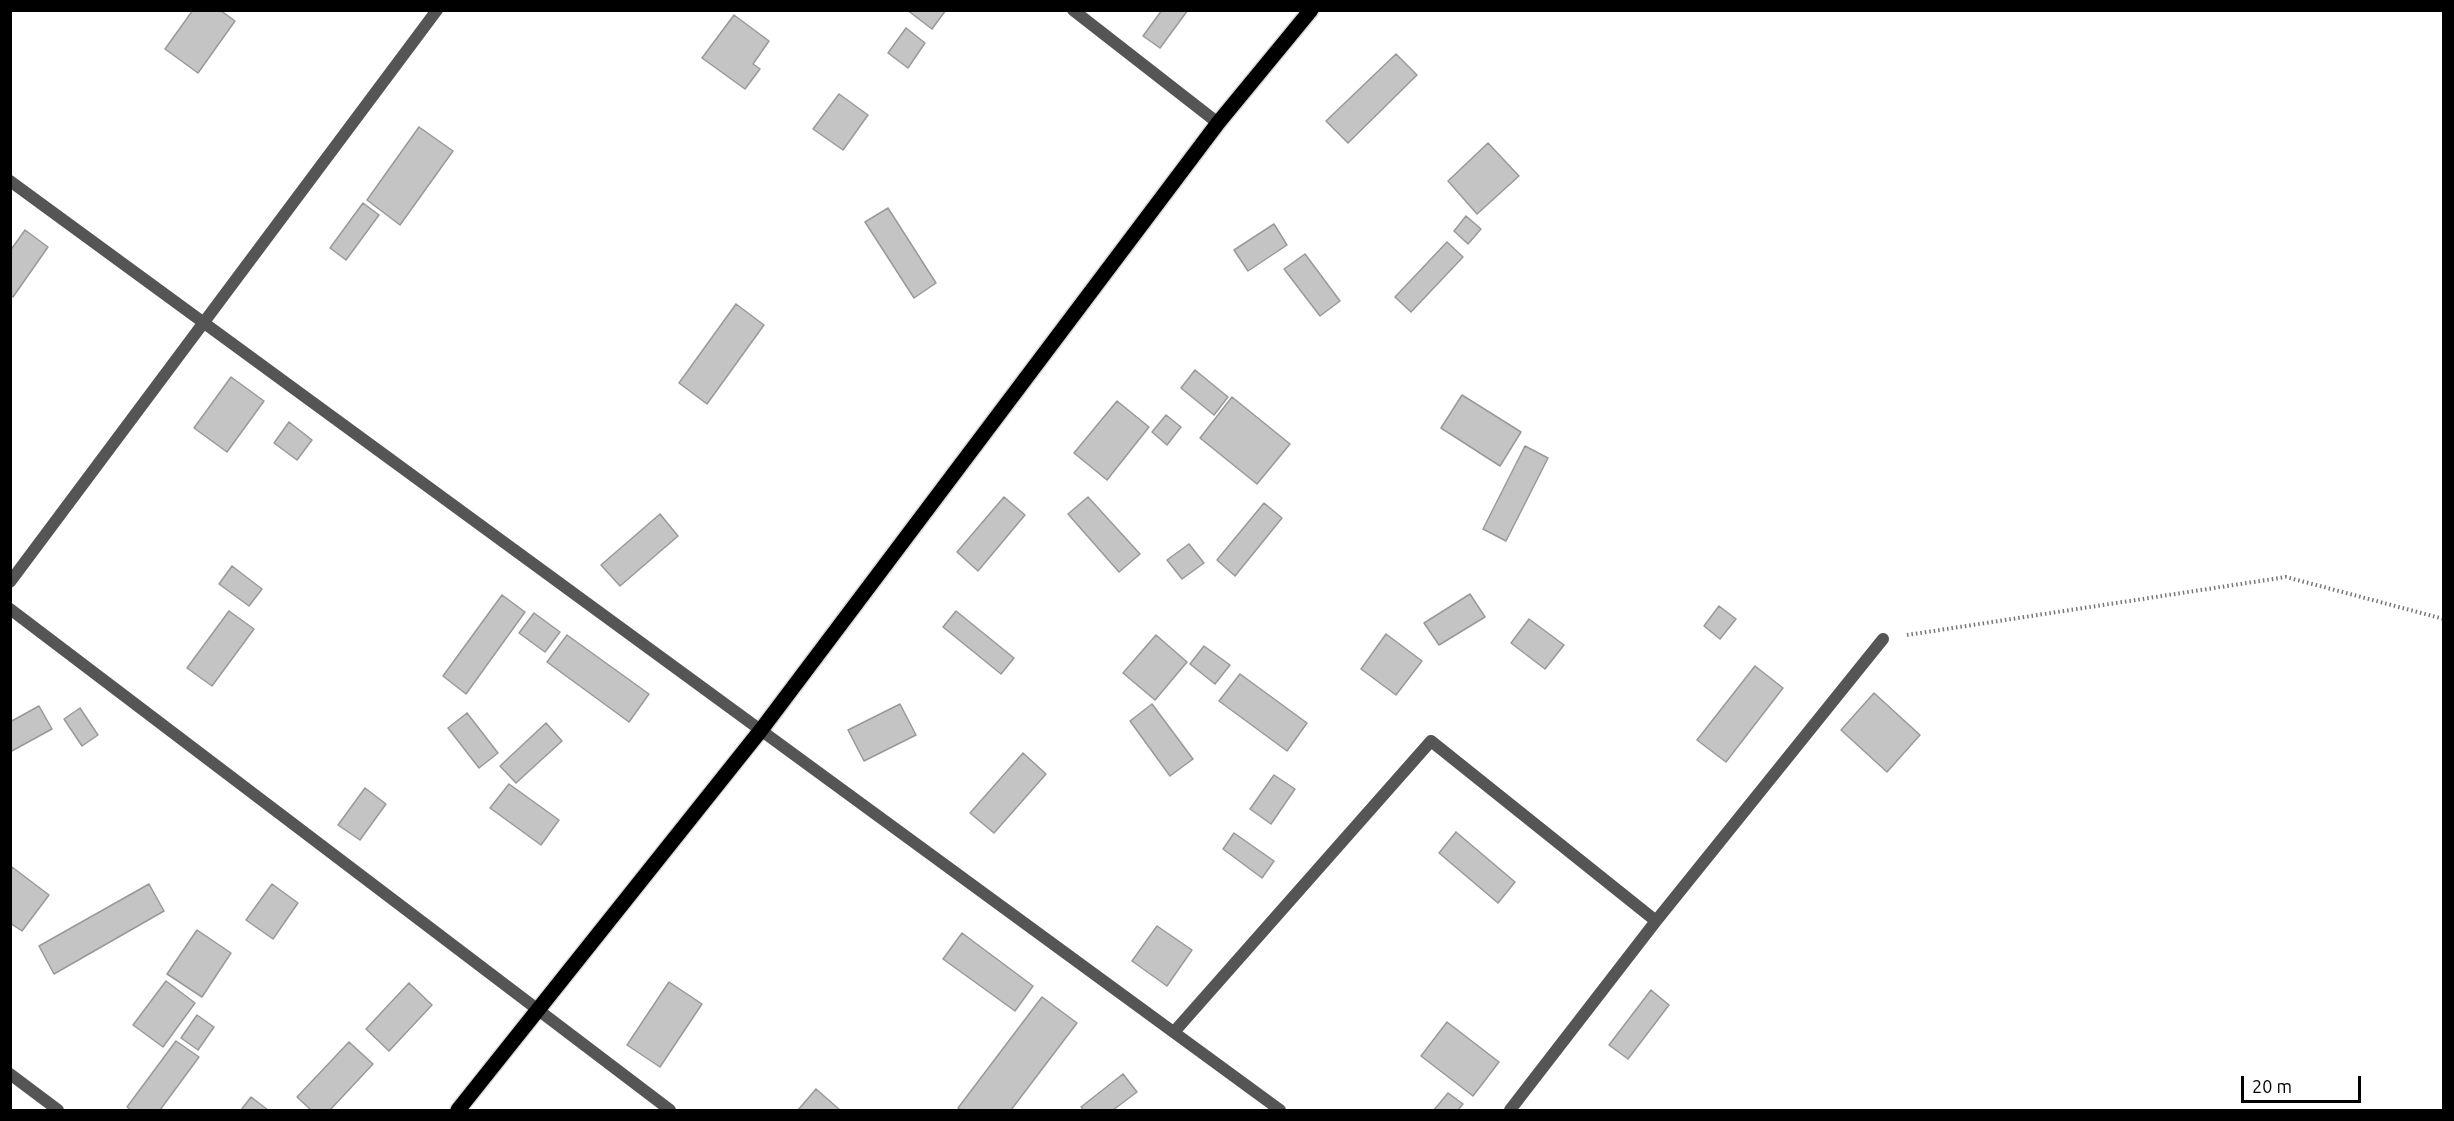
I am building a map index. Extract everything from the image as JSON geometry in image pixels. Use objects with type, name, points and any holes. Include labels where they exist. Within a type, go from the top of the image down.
[{"type":"main road","points":[[458,1110],[761,730],[1218,123],[1311,10]]},
{"type":"street","points":[[10,582],[437,10]]},
{"type":"street","points":[[1073,10],[1218,123]]},
{"type":"street","points":[[10,181],[1280,1110]]},
{"type":"street","points":[[10,609],[670,1110]]},
{"type":"street","points":[[1510,1110],[1656,921],[1883,639]]},
{"type":"street","points":[[1174,1032],[1431,741],[1656,921]]},
{"type":"street","points":[[10,1074],[58,1110]]},
{"type":"path","points":[[1883,639],[2286,577],[2444,619]]},
{"type":"building","points":[[193,10],[220,10],[235,21],[198,73],[165,49]]},
{"type":"building","points":[[907,10],[946,10],[932,29]]},
{"type":"building","points":[[1162,10],[1188,10],[1160,48],[1143,36]]},
{"type":"building","points":[[734,15],[769,41],[753,64],[760,69],[745,89],[702,58]]},
{"type":"building","points":[[906,28],[925,43],[908,68],[888,53]]},
{"type":"building","points":[[1396,54],[1417,75],[1348,143],[1326,121]]},
{"type":"building","points":[[839,94],[868,115],[843,150],[813,129]]},
{"type":"building","points":[[419,127],[453,151],[400,225],[367,200]]},
{"type":"building","points":[[1488,143],[1519,176],[1477,214],[1448,181]]},
{"type":"building","points":[[363,203],[379,215],[346,260],[330,248]]},
{"type":"building","points":[[888,208],[936,283],[914,298],[865,222]]},
{"type":"building","points":[[1466,216],[1481,229],[1468,244],[1454,231]]},
{"type":"building","points":[[1274,224],[1287,245],[1248,271],[1234,250]]},
{"type":"building","points":[[25,230],[48,247],[13,297],[10,295],[10,251]]},
{"type":"building","points":[[1447,242],[1463,257],[1411,312],[1395,297]]},
{"type":"building","points":[[1305,254],[1340,301],[1320,316],[1284,269]]},
{"type":"building","points":[[736,304],[764,325],[707,404],[679,383]]},
{"type":"building","points":[[1195,370],[1228,397],[1214,415],[1181,388]]},
{"type":"building","points":[[231,377],[264,401],[227,452],[194,428]]},
{"type":"building","points":[[1462,395],[1521,432],[1500,466],[1441,428]]},
{"type":"building","points":[[1232,397],[1290,444],[1257,484],[1200,438]]},
{"type":"building","points":[[1117,401],[1149,427],[1107,480],[1074,453]]},
{"type":"building","points":[[1166,415],[1181,427],[1167,445],[1152,432]]},
{"type":"building","points":[[289,422],[312,440],[297,460],[274,443]]},
{"type":"building","points":[[1525,446],[1548,458],[1506,541],[1483,529]]},
{"type":"building","points":[[1004,497],[1025,515],[978,571],[957,552]]},
{"type":"building","points":[[1088,497],[1140,554],[1119,572],[1068,514]]},
{"type":"building","points":[[1264,503],[1282,518],[1235,576],[1217,560]]},
{"type":"building","points":[[660,514],[678,536],[620,586],[601,565]]},
{"type":"building","points":[[1189,544],[1204,563],[1182,579],[1167,560]]},
{"type":"building","points":[[232,566],[262,589],[249,606],[219,584]]},
{"type":"building","points":[[1470,594],[1485,617],[1439,645],[1424,623]]},
{"type":"building","points":[[502,595],[525,612],[466,694],[443,676]]},
{"type":"building","points":[[1719,606],[1736,619],[1720,639],[1704,626]]},
{"type":"building","points":[[229,611],[254,629],[212,686],[187,668]]},
{"type":"building","points":[[956,611],[1014,658],[1001,674],[943,627]]},
{"type":"building","points":[[534,613],[560,632],[545,652],[519,633]]},
{"type":"building","points":[[1529,619],[1564,645],[1545,669],[1511,643]]},
{"type":"building","points":[[1386,634],[1422,661],[1396,695],[1361,669]]},
{"type":"building","points":[[567,635],[649,694],[629,722],[547,662]]},
{"type":"building","points":[[1156,635],[1187,662],[1155,700],[1123,673]]},
{"type":"building","points":[[1204,646],[1230,665],[1215,684],[1190,664]]},
{"type":"building","points":[[1755,666],[1783,688],[1726,762],[1697,740]]},
{"type":"building","points":[[1240,674],[1307,723],[1287,751],[1219,701]]},
{"type":"building","points":[[1874,693],[1920,735],[1887,772],[1841,730]]},
{"type":"building","points":[[900,704],[916,735],[864,761],[848,730]]},
{"type":"building","points":[[1152,704],[1193,759],[1170,776],[1130,721]]},
{"type":"building","points":[[39,706],[52,729],[10,752],[10,722]]},
{"type":"building","points":[[80,708],[98,735],[82,746],[64,719]]},
{"type":"building","points":[[467,713],[498,753],[479,768],[448,728]]},
{"type":"building","points":[[546,723],[562,741],[516,783],[500,766]]},
{"type":"building","points":[[1023,753],[1046,774],[994,833],[970,813]]},
{"type":"building","points":[[1274,775],[1295,789],[1271,824],[1250,809]]},
{"type":"building","points":[[509,784],[559,820],[541,845],[490,808]]},
{"type":"building","points":[[365,788],[386,804],[360,840],[338,825]]},
{"type":"building","points":[[1456,832],[1515,882],[1498,903],[1439,853]]},
{"type":"building","points":[[1234,833],[1274,861],[1262,878],[1223,849]]},
{"type":"building","points":[[12,867],[49,895],[22,931],[10,923],[10,870]]},
{"type":"building","points":[[149,884],[164,911],[54,974],[39,946]]},
{"type":"building","points":[[272,884],[298,903],[273,939],[246,920]]},
{"type":"building","points":[[1157,926],[1192,950],[1167,986],[1132,961]]},
{"type":"building","points":[[197,930],[231,953],[202,997],[167,974]]},
{"type":"building","points":[[962,933],[1033,986],[1015,1011],[943,959]]},
{"type":"building","points":[[166,981],[195,1003],[163,1047],[133,1025]]},
{"type":"building","points":[[669,982],[702,1004],[660,1067],[627,1045]]},
{"type":"building","points":[[409,983],[432,1005],[389,1051],[366,1029]]},
{"type":"building","points":[[1651,990],[1669,1005],[1628,1059],[1609,1045]]},
{"type":"building","points":[[1042,997],[1077,1023],[1011,1110],[961,1110],[958,1108]]},
{"type":"building","points":[[197,1015],[214,1027],[198,1050],[181,1038]]},
{"type":"building","points":[[1447,1022],[1499,1062],[1473,1096],[1421,1056]]},
{"type":"building","points":[[176,1041],[199,1057],[160,1110],[131,1110],[127,1107]]},
{"type":"building","points":[[349,1042],[373,1064],[330,1110],[311,1110],[297,1097]]},
{"type":"building","points":[[1123,1074],[1137,1092],[1113,1110],[1084,1110],[1081,1107]]},
{"type":"building","points":[[816,1089],[840,1110],[798,1110]]},
{"type":"building","points":[[1448,1093],[1463,1104],[1458,1110],[1434,1110]]},
{"type":"building","points":[[251,1097],[268,1110],[241,1110]]}]
